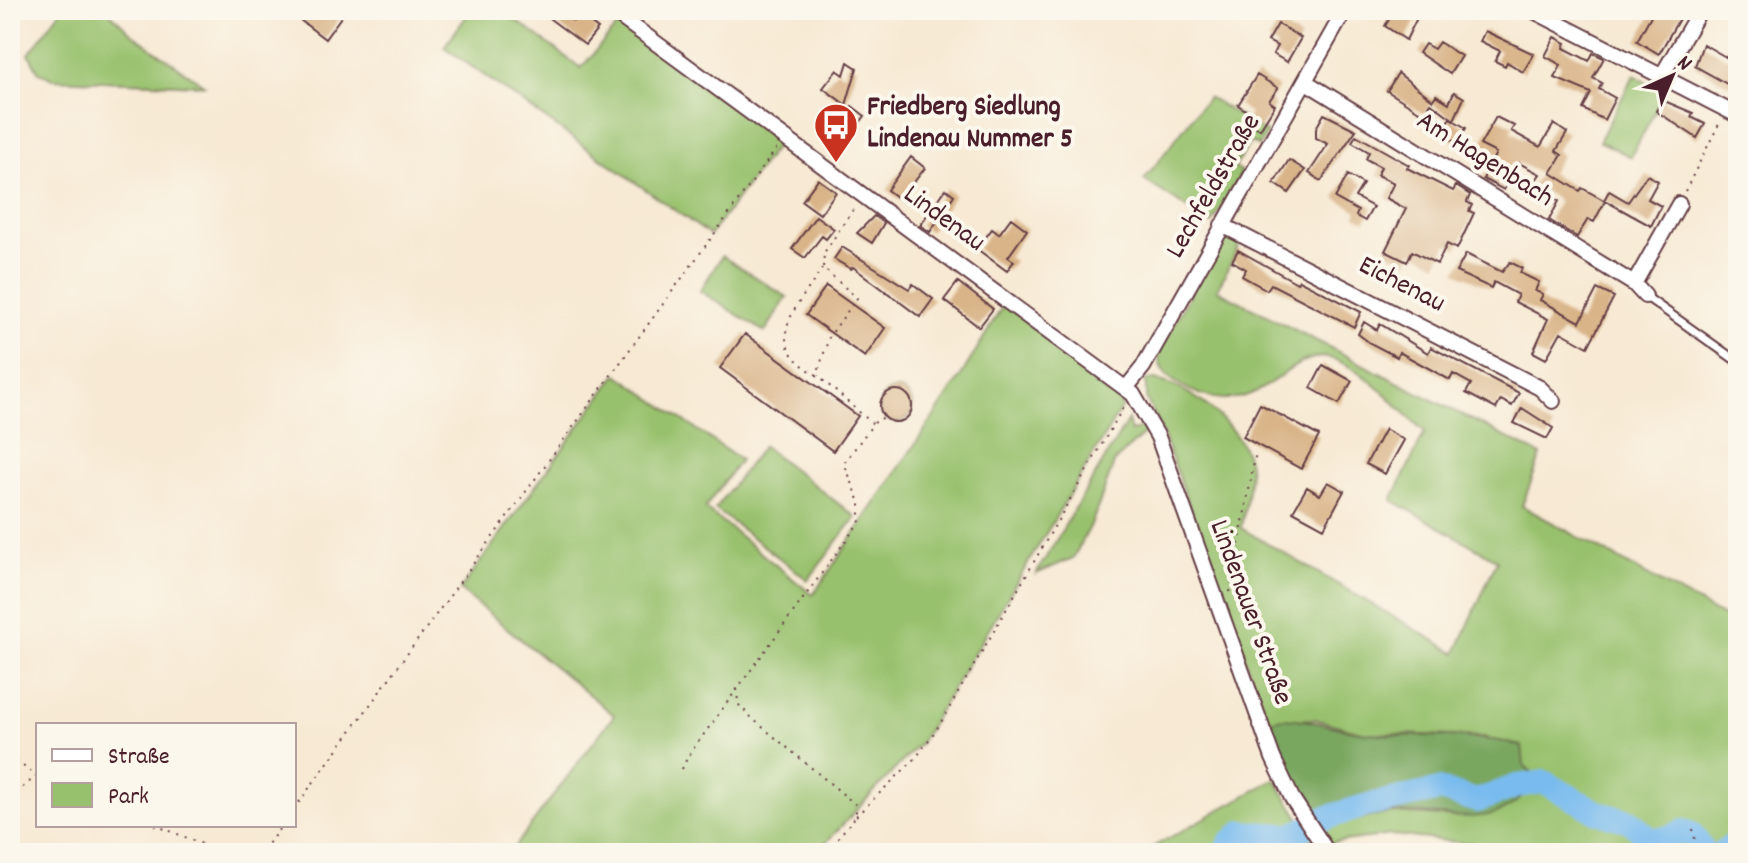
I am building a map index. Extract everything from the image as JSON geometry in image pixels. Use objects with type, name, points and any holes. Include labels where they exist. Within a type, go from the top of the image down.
[{"type":"street","name":"Lindenau","points":[[611,10],[1130,390]]},
{"type":"street","name":"Lechfeldstraße","points":[[1130,390],[1345,10]]},
{"type":"street","points":[[1661,77],[1700,10]]},
{"type":"street","points":[[1537,11],[1730,112]]},
{"type":"street","name":"Am Hagenbach","points":[[1306,82],[1634,284],[1645,296]]},
{"type":"street","points":[[1634,284],[1679,204]]},
{"type":"street","name":"Eichenau","points":[[1222,225],[1540,388],[1553,401]]},
{"type":"street","name":"Lindenauer Straße","points":[[1130,390],[1158,437],[1273,758],[1292,798],[1328,853]]},
{"type":"lane","points":[[1645,296],[1738,362]]},
{"type":"path","points":[[1679,204],[1730,112]]},
{"type":"path","points":[[296,806],[786,137]]},
{"type":"path","points":[[863,194],[824,253],[823,268],[785,325],[784,339],[787,352],[797,364],[817,375],[873,424]]},
{"type":"path","points":[[817,375],[829,337],[857,298],[823,268]]},
{"type":"path","points":[[825,853],[856,816],[916,758],[940,724],[1130,390]]},
{"type":"path","points":[[682,769],[688,756],[860,521],[860,502],[844,463],[873,424],[884,417]]},
{"type":"path","points":[[1220,608],[1233,584],[1256,452]]},
{"type":"path","points":[[737,688],[738,704],[847,795],[856,805],[856,816]]},
{"type":"path","points":[[10,757],[36,775]]},
{"type":"path","points":[[10,797],[36,778]]},
{"type":"path","points":[[160,827],[225,853]]},
{"type":"path","points":[[256,853],[266,847],[281,827]]},
{"type":"path","points":[[1693,829],[1698,853]]},
{"type":"green space","points":[[61,10],[107,10],[132,34],[204,85],[52,79],[38,71],[29,54]]},
{"type":"green space","points":[[471,10],[502,10],[581,68],[619,24],[780,141],[710,235],[444,47]]},
{"type":"green space","points":[[1634,75],[1665,92],[1631,157],[1599,141]]},
{"type":"green space","points":[[1208,97],[1267,133],[1259,146],[1250,142],[1235,167],[1242,172],[1212,224],[1144,180]]},
{"type":"green space","points":[[1230,235],[1242,240],[1217,290],[1541,455],[1522,506],[1738,625],[1738,832],[1720,845],[1702,844],[1684,826],[1667,834],[1651,834],[1627,815],[1587,804],[1555,782],[1537,777],[1485,737],[1364,733],[1315,719],[1268,721],[1158,421],[1146,399],[1146,380],[1176,386],[1192,395],[1221,419],[1243,447],[1249,476],[1241,528],[1456,653],[1497,560],[1392,500],[1425,432],[1382,391],[1346,364],[1333,359],[1315,358],[1249,394],[1229,399],[1204,395],[1174,381],[1164,371],[1159,360],[1160,350],[1221,238]]},
{"type":"green space","points":[[722,256],[787,297],[765,332],[700,291]]},
{"type":"green space","points":[[1004,304],[1119,388],[1122,407],[920,743],[816,853],[510,853],[614,715],[460,590],[617,374],[740,460],[705,508],[813,595],[956,384]]},
{"type":"green space","points":[[896,390],[907,395],[912,406],[907,417],[896,422],[885,417],[880,406],[885,395]]},
{"type":"green space","points":[[1128,420],[1131,432],[1145,426],[1147,431],[1115,461],[1091,525],[1073,558],[1036,574]]},
{"type":"green space","points":[[763,446],[856,517],[808,580],[715,509]]},
{"type":"green space","points":[[1283,718],[1368,733],[1464,737],[1522,746],[1524,765],[1537,777],[1522,796],[1507,808],[1490,815],[1391,813],[1318,827],[1289,776],[1268,721]]},
{"type":"green space","points":[[1275,779],[1321,853],[1142,853]]},
{"type":"green space","points":[[1530,787],[1556,792],[1597,816],[1626,823],[1650,847],[1684,841],[1692,846],[1693,853],[1557,853],[1392,835],[1328,843],[1318,827],[1392,813],[1456,817],[1527,793]]},
{"type":"building","points":[[287,10],[346,10],[325,39]]},
{"type":"building","points":[[538,10],[559,10],[573,21],[578,14],[598,29],[585,45]]},
{"type":"building","points":[[1395,10],[1421,10],[1406,40],[1385,26]]},
{"type":"building","points":[[1654,10],[1684,10],[1659,54],[1637,41]]},
{"type":"building","points":[[1278,24],[1301,38],[1287,62],[1273,54],[1277,46],[1268,41]]},
{"type":"building","points":[[1485,31],[1534,54],[1523,72],[1507,62],[1505,66],[1495,61],[1500,51],[1480,41]]},
{"type":"building","points":[[1555,37],[1566,43],[1564,48],[1589,61],[1593,53],[1604,58],[1593,78],[1602,83],[1599,89],[1615,98],[1604,120],[1583,109],[1591,93],[1555,78],[1561,65],[1545,56]]},
{"type":"building","points":[[1439,42],[1461,56],[1450,74],[1419,53],[1425,44],[1434,49]]},
{"type":"building","points":[[1703,44],[1738,64],[1738,90],[1695,66]]},
{"type":"building","points":[[848,62],[857,68],[846,105],[823,88],[837,70],[844,75]]},
{"type":"building","points":[[1398,73],[1433,100],[1436,95],[1449,103],[1454,92],[1464,98],[1454,120],[1431,103],[1424,114],[1387,91]]},
{"type":"building","points":[[1257,75],[1278,88],[1269,101],[1275,105],[1260,129],[1246,120],[1250,113],[1238,105]]},
{"type":"building","points":[[1662,100],[1693,113],[1691,117],[1705,124],[1697,138],[1656,111]]},
{"type":"building","points":[[852,106],[865,116],[838,151],[825,141]]},
{"type":"building","points":[[1324,114],[1356,130],[1321,181],[1309,173],[1328,144],[1316,138],[1316,128]]},
{"type":"building","points":[[1496,117],[1514,126],[1511,131],[1540,147],[1554,124],[1567,133],[1556,151],[1562,155],[1551,173],[1580,191],[1582,188],[1605,201],[1594,222],[1588,219],[1577,237],[1549,220],[1559,201],[1533,184],[1540,174],[1519,163],[1504,190],[1483,179],[1496,153],[1480,145]]},
{"type":"building","points":[[1450,118],[1466,128],[1457,143],[1440,133]]},
{"type":"building","points":[[1356,135],[1409,165],[1407,168],[1453,191],[1456,186],[1470,195],[1467,202],[1472,205],[1469,211],[1474,213],[1457,249],[1447,244],[1437,264],[1412,251],[1407,262],[1385,251],[1406,209],[1386,198],[1394,183],[1377,175],[1381,167],[1366,159],[1369,152],[1352,142]]},
{"type":"building","points":[[911,157],[925,168],[900,200],[887,190]]},
{"type":"building","points":[[1289,160],[1305,170],[1289,193],[1274,183]]},
{"type":"building","points":[[1348,175],[1363,184],[1355,197],[1373,207],[1365,221],[1356,216],[1358,211],[1335,198]]},
{"type":"building","points":[[1647,175],[1658,181],[1648,199],[1661,206],[1651,226],[1604,200],[1609,191],[1628,202]]},
{"type":"building","points":[[818,179],[836,192],[820,214],[802,201]]},
{"type":"building","points":[[946,189],[954,195],[930,232],[920,225]]},
{"type":"building","points":[[816,216],[834,229],[826,239],[822,236],[805,258],[792,249]]},
{"type":"building","points":[[874,216],[884,223],[872,243],[857,233]]},
{"type":"building","points":[[1011,218],[1027,230],[1008,257],[1014,261],[1007,271],[977,249],[992,229],[999,234]]},
{"type":"building","points":[[842,247],[909,289],[913,284],[933,299],[920,317],[853,267],[851,269],[834,259]]},
{"type":"building","points":[[1238,250],[1297,283],[1299,280],[1361,312],[1354,327],[1271,284],[1267,290],[1242,276],[1246,269],[1232,261]]},
{"type":"building","points":[[1466,254],[1502,272],[1510,262],[1522,268],[1520,273],[1539,282],[1535,291],[1543,294],[1540,300],[1580,322],[1597,289],[1614,297],[1588,347],[1561,332],[1546,359],[1533,352],[1548,319],[1515,302],[1518,295],[1494,282],[1491,288],[1456,272]]},
{"type":"building","points":[[958,282],[993,309],[979,327],[944,300]]},
{"type":"building","points":[[826,286],[885,328],[865,357],[806,315]]},
{"type":"building","points":[[1364,322],[1377,330],[1380,324],[1428,353],[1431,347],[1519,393],[1512,406],[1501,400],[1496,409],[1466,393],[1471,384],[1453,374],[1450,380],[1399,352],[1397,357],[1370,343],[1358,334]]},
{"type":"building","points":[[745,334],[858,416],[833,451],[720,368]]},
{"type":"building","points":[[1323,365],[1352,381],[1339,404],[1311,388]]},
{"type":"building","points":[[896,390],[907,395],[912,406],[907,417],[896,422],[885,417],[880,406],[885,395]]},
{"type":"building","points":[[1260,404],[1319,436],[1301,469],[1243,437]]},
{"type":"building","points":[[1522,408],[1553,428],[1547,439],[1514,423]]},
{"type":"building","points":[[1385,429],[1404,440],[1385,474],[1366,464]]},
{"type":"building","points":[[1328,482],[1344,491],[1324,528],[1293,511],[1307,487],[1320,495]]},
{"type":"waterway","points":[[1315,821],[1365,806],[1440,790],[1477,801],[1517,786],[1544,782],[1599,813],[1630,821],[1650,839],[1666,838],[1684,831],[1692,834],[1705,853]]},
{"type":"waterway","points":[[1226,853],[1230,843],[1242,832],[1291,836],[1304,829]]},
{"type":"waterway","points":[[1722,853],[1738,842]]},
{"type":"place","name":"Friedberg Siedlung Lindenau Nummer 5","points":[[836,164]]}]
